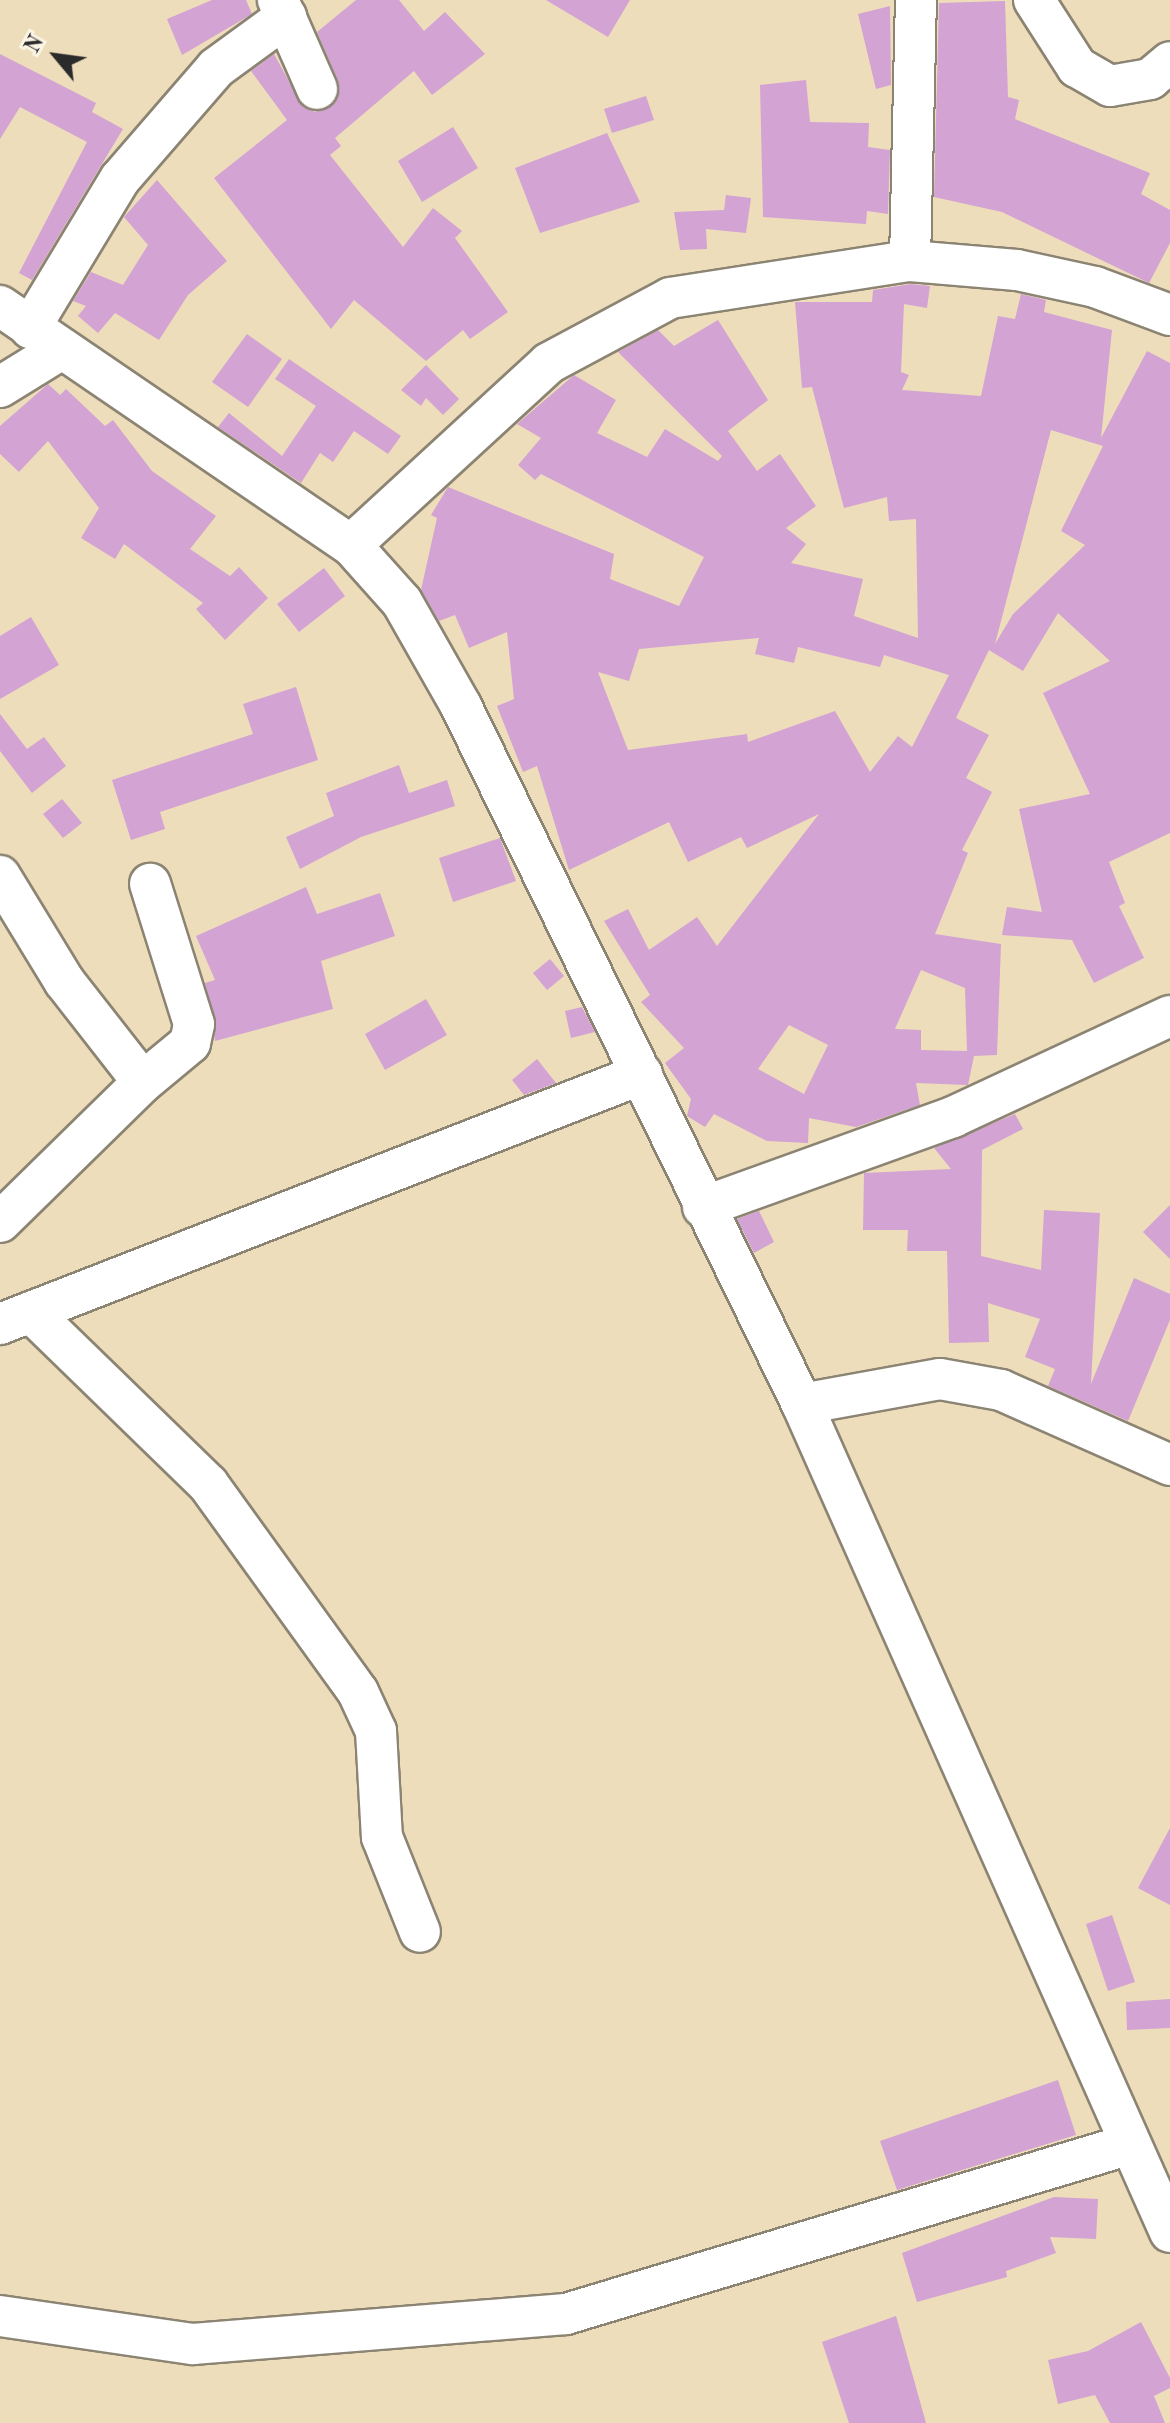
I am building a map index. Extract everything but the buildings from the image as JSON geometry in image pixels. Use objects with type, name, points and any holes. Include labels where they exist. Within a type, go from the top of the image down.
[{"type":"street","points":[[910,261],[916,0]]},
{"type":"street","points":[[1034,0],[1077,67],[1110,86],[1150,79],[1170,62]]},
{"type":"street","points":[[0,387],[30,328],[120,179],[216,68],[282,9],[317,89]]},
{"type":"street","points":[[351,545],[549,363],[607,327],[670,298],[910,261],[1017,270],[1095,287],[1170,315]]},
{"type":"street","points":[[30,328],[351,545],[402,602],[461,706],[642,1074],[703,1207],[802,1404],[1127,2145],[1170,2232]]},
{"type":"street","points":[[0,876],[64,981],[143,1082]]},
{"type":"street","points":[[0,1222],[143,1082],[190,1043],[194,1024],[150,884]]},
{"type":"street","points":[[703,1207],[953,1117],[1170,1016]]},
{"type":"street","points":[[420,1932],[382,1837],[376,1731],[358,1692],[208,1484],[16,1318],[642,1074]]},
{"type":"street","points":[[802,1404],[940,1379],[1001,1390],[1170,1465]]},
{"type":"street","points":[[0,2316],[193,2344],[566,2314],[1127,2145]]}]
